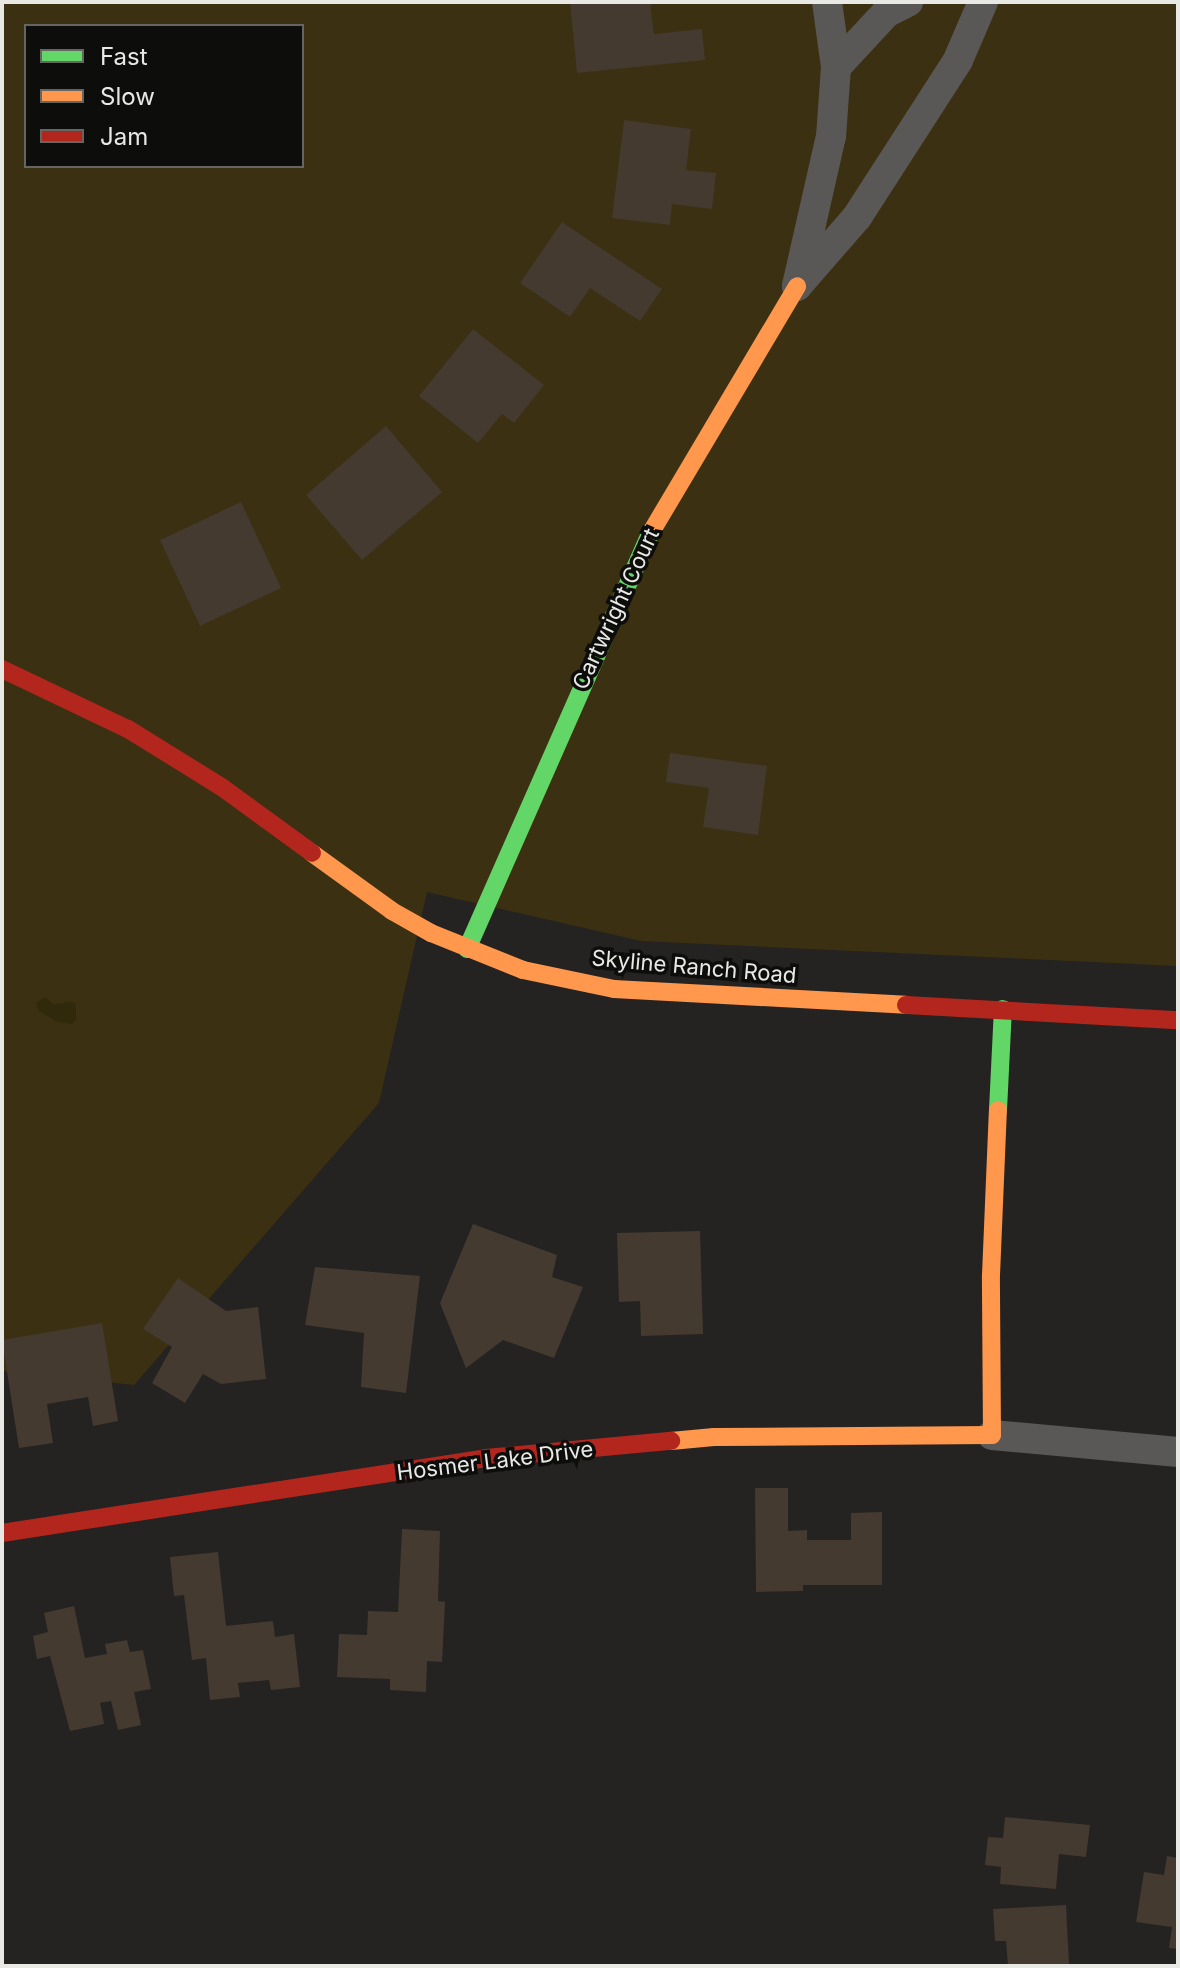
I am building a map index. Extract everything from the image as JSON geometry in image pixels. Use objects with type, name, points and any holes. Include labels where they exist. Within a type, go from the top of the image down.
[{"type":"street","name":"Cartwright Court","points":[[797,286],[831,136],[836,67],[827,2]]},
{"type":"street","points":[[836,67],[886,13],[908,2]]},
{"type":"street","name":"Cartwright Court","points":[[467,949],[640,550],[797,286],[865,204],[958,60],[983,2]]},
{"type":"street","name":"Skyline Ranch Road","points":[[2,669],[128,729],[223,788],[392,911],[467,949],[523,970],[614,989],[1178,1020]]},
{"type":"street","points":[[992,1435],[991,1275],[1003,1009]]},
{"type":"street","name":"Hosmer Lake Drive","points":[[2,1533],[486,1458],[714,1437],[992,1435],[1178,1452]]},
{"type":"shaded area","points":[[2,2],[1178,2],[1178,966],[641,941],[427,892],[379,1103],[134,1385],[2,1371]]},
{"type":"sand","points":[[45,997],[53,1004],[72,1002],[76,1005],[76,1020],[72,1024],[57,1022],[39,1011],[36,1003]]},
{"type":"building","points":[[570,2],[650,2],[654,34],[702,29],[705,60],[577,73]]},
{"type":"building","points":[[624,120],[691,129],[686,170],[716,173],[712,209],[672,204],[670,225],[612,218]]},
{"type":"building","points":[[562,222],[662,289],[640,321],[590,288],[570,317],[520,283]]},
{"type":"building","points":[[473,329],[544,385],[514,423],[502,414],[478,443],[419,396]]},
{"type":"building","points":[[386,426],[442,492],[362,560],[306,495]]},
{"type":"building","points":[[241,502],[281,588],[200,626],[160,540]]},
{"type":"building","points":[[670,753],[767,766],[758,835],[703,827],[709,788],[666,782]]},
{"type":"building","points":[[473,1224],[557,1255],[552,1277],[583,1287],[554,1358],[503,1340],[466,1368],[440,1303]]},
{"type":"building","points":[[700,1231],[703,1334],[641,1336],[640,1301],[619,1302],[617,1233]]},
{"type":"building","points":[[315,1267],[420,1276],[406,1393],[361,1387],[364,1333],[305,1325]]},
{"type":"building","points":[[178,1278],[226,1311],[258,1307],[266,1379],[221,1384],[203,1374],[185,1403],[152,1383],[172,1347],[143,1329]]},
{"type":"building","points":[[102,1323],[118,1421],[93,1426],[88,1397],[47,1404],[53,1443],[19,1448],[2,1340]]},
{"type":"building","points":[[755,1488],[788,1488],[788,1531],[807,1530],[807,1540],[851,1540],[851,1513],[882,1512],[882,1585],[803,1585],[803,1591],[756,1592]]},
{"type":"building","points":[[402,1529],[440,1531],[438,1601],[445,1602],[442,1662],[427,1661],[426,1692],[390,1690],[390,1679],[337,1677],[339,1634],[367,1635],[368,1611],[398,1612]]},
{"type":"building","points":[[218,1552],[226,1626],[273,1621],[275,1637],[294,1634],[300,1687],[271,1690],[269,1680],[238,1683],[240,1697],[210,1700],[206,1658],[192,1660],[184,1595],[174,1596],[170,1557]]},
{"type":"building","points":[[74,1606],[85,1658],[107,1654],[105,1644],[127,1640],[130,1652],[143,1650],[151,1689],[134,1692],[141,1725],[118,1730],[111,1701],[100,1703],[104,1724],[70,1731],[50,1656],[37,1659],[33,1636],[48,1632],[44,1613]]},
{"type":"building","points":[[1005,1817],[1090,1825],[1086,1857],[1059,1854],[1056,1889],[1000,1884],[1001,1867],[985,1865],[988,1837],[1003,1838]]},
{"type":"building","points":[[1167,1856],[1178,1858],[1178,1949],[1169,1948],[1172,1927],[1136,1922],[1144,1872],[1164,1875]]},
{"type":"building","points":[[1066,1905],[1069,1964],[1008,1966],[1006,1941],[995,1941],[993,1909]]},
{"type":"traffic: fast","points":[[467,949],[650,534]]},
{"type":"traffic: fast","points":[[998,1110],[1003,1009]]},
{"type":"traffic: slow","points":[[650,534],[797,286]]},
{"type":"traffic: slow","points":[[312,853],[392,911],[431,933],[523,970],[614,989],[906,1005]]},
{"type":"traffic: slow","points":[[671,1441],[714,1437],[992,1435],[991,1275],[998,1110]]},
{"type":"traffic: jam","points":[[2,669],[128,729],[223,788],[312,853]]},
{"type":"traffic: jam","points":[[906,1005],[1178,1020]]},
{"type":"traffic: jam","points":[[2,1533],[486,1458],[671,1441]]}]
